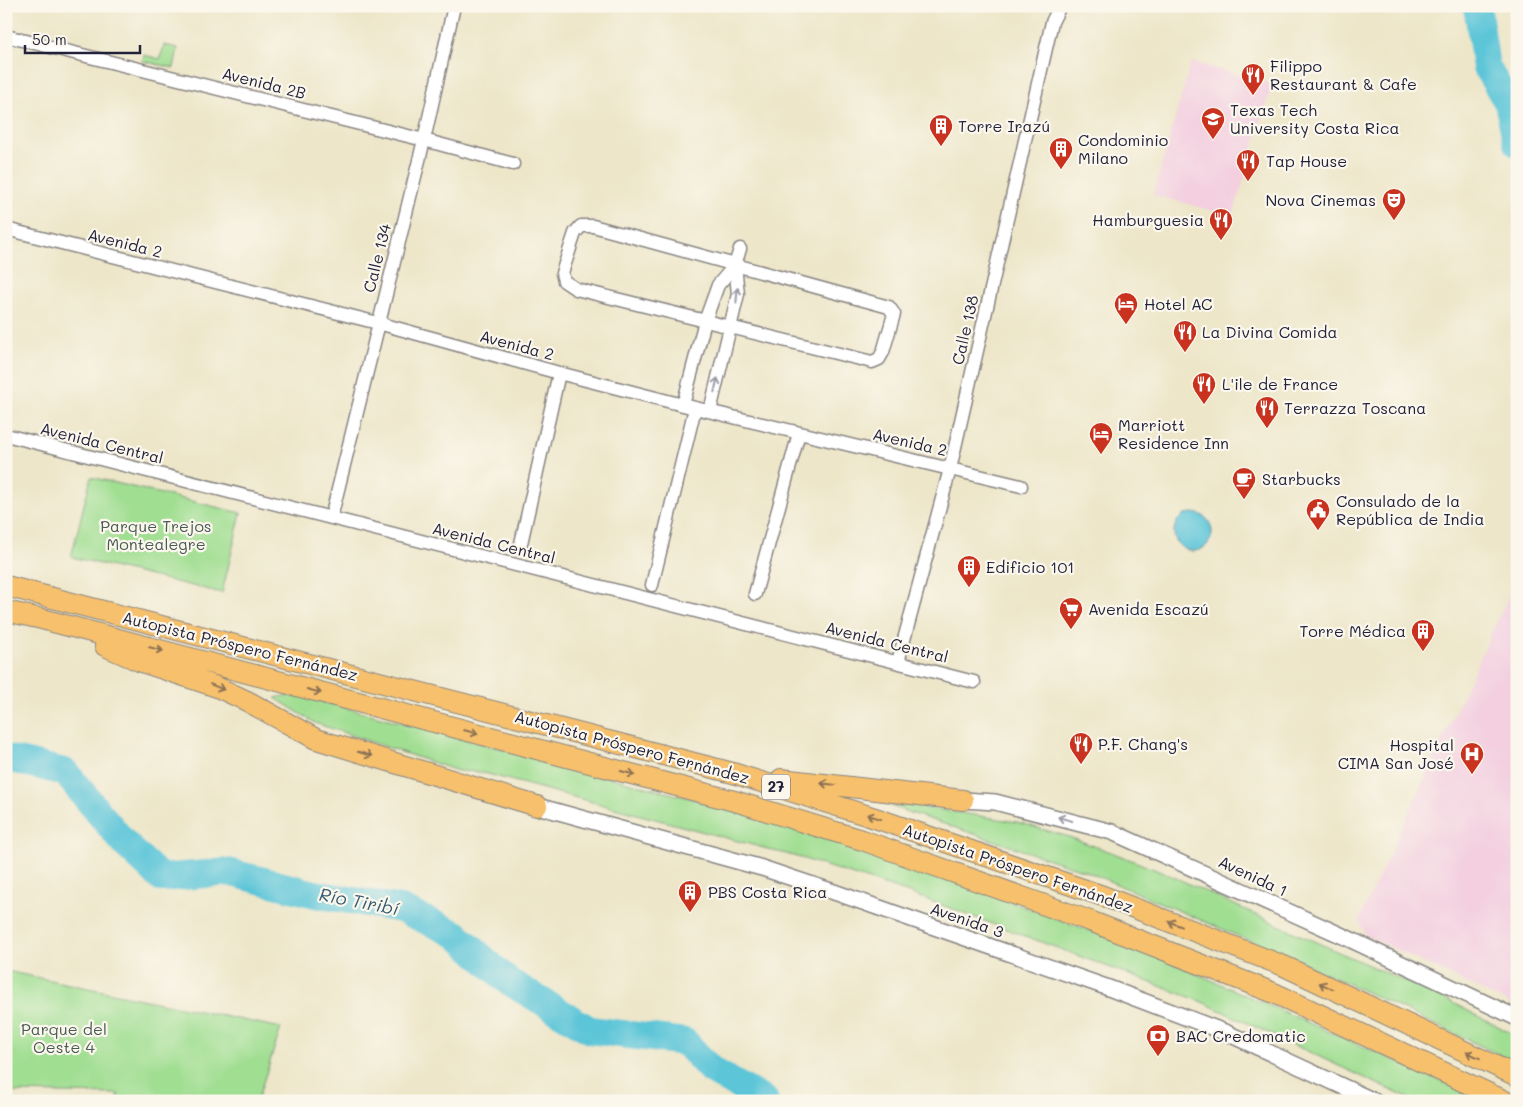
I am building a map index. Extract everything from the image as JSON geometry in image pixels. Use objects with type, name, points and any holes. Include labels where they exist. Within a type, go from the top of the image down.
[{"type":"highway","name":"Autopista Próspero Fernández","points":[[6,586],[733,773],[872,817],[1112,899],[1284,966],[1517,1076]]},
{"type":"highway","name":"Autopista Próspero Fernández","points":[[6,611],[728,800],[865,841],[1090,920],[1274,993],[1505,1101]]},
{"type":"highway","points":[[42,619],[139,661],[218,686],[316,739],[537,806]]},
{"type":"highway","points":[[733,773],[963,800]]},
{"type":"street","name":"Calle 134","points":[[331,518],[424,140],[454,6]]},
{"type":"street","name":"Calle 138","points":[[898,662],[950,469],[1052,22],[1060,6]]},
{"type":"street","name":"Avenida 2B","points":[[6,36],[513,164]]},
{"type":"street","points":[[581,226],[593,226],[889,307],[894,314],[883,352],[879,359],[872,362],[705,321],[576,289],[564,282],[562,273],[575,233],[581,226]]},
{"type":"street","name":"Avenida 2","points":[[6,229],[378,323],[559,373],[689,406],[1021,486]]},
{"type":"street","points":[[652,585],[705,321],[718,285],[735,265],[740,249]]},
{"type":"street","points":[[710,411],[738,294],[735,265]]},
{"type":"street","points":[[520,548],[559,373]]},
{"type":"street","points":[[755,594],[799,433]]},
{"type":"street","name":"Avenida Central","points":[[6,435],[974,682]]},
{"type":"street","name":"Avenida 1","points":[[963,800],[995,802],[1112,832],[1336,933],[1517,1018]]},
{"type":"street","name":"Avenida 3","points":[[537,806],[762,868],[1106,987],[1226,1033],[1374,1101]]},
{"type":"shaded area","name":"Texas Tech University Costa Rica","points":[[1191,62],[1272,84],[1233,216],[1153,195]]},
{"type":"shaded area","name":"Hospital CIMA San José","points":[[1517,578],[1517,1007],[1365,935],[1359,920]]},
{"type":"green space","points":[[164,45],[178,48],[174,68],[142,61],[144,55],[160,59]]},
{"type":"green space","name":"Parque Trejos Montealegre","points":[[91,477],[241,513],[222,593],[71,557]]},
{"type":"green space","points":[[301,696],[810,830],[1136,947],[1487,1101],[1414,1101],[1200,1001],[909,893],[801,858],[480,772],[458,771],[315,723],[275,698]]},
{"type":"green space","points":[[912,805],[1017,822],[1066,836],[1174,877],[1441,997],[1517,1036],[1517,1063],[1332,976],[1088,872],[890,806]]},
{"type":"green space","name":"Parque del Oeste 4","points":[[6,971],[281,1028],[257,1101],[118,1101],[118,1094],[6,1092]]},
{"type":"water","points":[[1193,513],[1207,518],[1212,532],[1207,546],[1193,551],[1179,546],[1174,532],[1179,518]]},
{"type":"waterway","points":[[1476,6],[1486,67],[1508,103],[1517,143]]},
{"type":"waterway","name":"Río Tiribí","points":[[6,758],[65,772],[125,844],[161,878],[228,872],[315,894],[401,909],[456,934],[508,981],[590,1030],[685,1042],[711,1070],[765,1101]]},
{"type":"place","name":"Filippo Restaurant & Cafe","points":[[1253,96]]},
{"type":"place","name":"Texas Tech University Costa Rica","points":[[1213,140]]},
{"type":"place","name":"Torre Irazú","points":[[941,147]]},
{"type":"place","name":"Condominio Milano","points":[[1061,170]]},
{"type":"place","name":"Tap House","points":[[1248,182]]},
{"type":"place","name":"Nova Cinemas","points":[[1394,221]]},
{"type":"place","name":"Hamburguesia","points":[[1221,241]]},
{"type":"place","name":"Hotel AC","points":[[1126,325]]},
{"type":"place","name":"La Divina Comida","points":[[1185,353]]},
{"type":"place","name":"L'ile de France","points":[[1204,405]]},
{"type":"place","name":"Terrazza Toscana","points":[[1267,429]]},
{"type":"place","name":"Marriott Residence Inn","points":[[1101,455]]},
{"type":"place","name":"Starbucks","points":[[1244,500]]},
{"type":"place","name":"Consulado de la República de India","points":[[1318,531]]},
{"type":"place","name":"Edificio 101","points":[[969,588]]},
{"type":"place","name":"Avenida Escazú","points":[[1071,630]]},
{"type":"place","name":"Torre Médica","points":[[1423,652]]},
{"type":"place","name":"P.F. Chang's","points":[[1081,765]]},
{"type":"place","name":"Hospital CIMA San José","points":[[1472,775]]},
{"type":"place","name":"PBS Costa Rica","points":[[690,913]]},
{"type":"place","name":"BAC Credomatic","points":[[1158,1057]]}]
